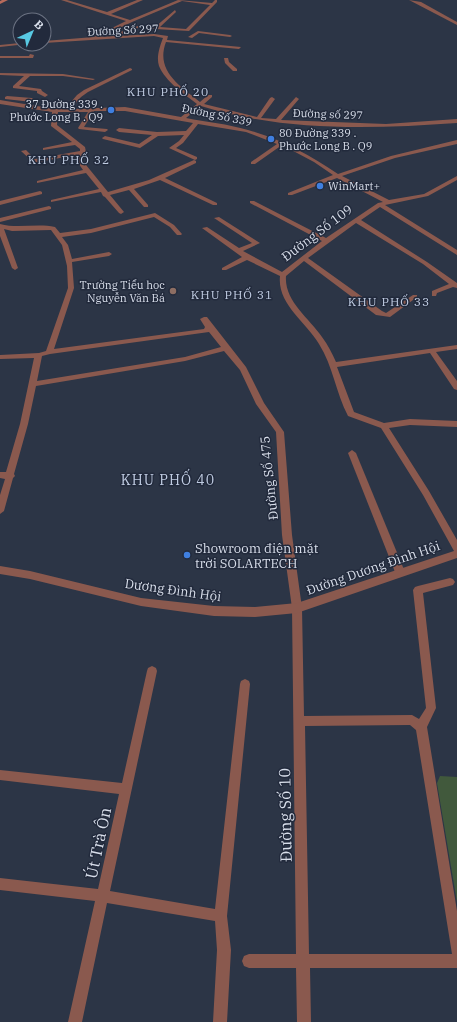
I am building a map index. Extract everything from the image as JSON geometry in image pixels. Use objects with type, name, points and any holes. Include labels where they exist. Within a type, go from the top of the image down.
[{"type":"street","points":[[63,0],[130,21]]},
{"type":"street","points":[[107,14],[141,0]]},
{"type":"street","points":[[93,40],[130,21],[182,0],[215,2]]},
{"type":"street","points":[[411,0],[420,3],[457,24]]},
{"type":"street","points":[[420,3],[426,1]]},
{"type":"street","points":[[104,39],[138,27],[186,30],[215,2]]},
{"type":"street","points":[[156,28],[175,11]]},
{"type":"street","points":[[190,37],[198,32],[230,36]]},
{"type":"street","name":"Đường Số 297","points":[[52,42],[154,35],[166,37],[161,50],[162,65],[174,83],[200,104]]},
{"type":"street","points":[[165,41],[240,48]]},
{"type":"street","points":[[0,46],[12,45]]},
{"type":"street","points":[[0,57],[31,57],[32,55]]},
{"type":"street","points":[[226,59],[227,63],[234,70]]},
{"type":"street","points":[[66,111],[79,96],[86,91],[130,68]]},
{"type":"street","points":[[0,74],[63,75],[93,79]]},
{"type":"street","points":[[28,75],[15,87],[39,90],[39,92],[45,95]]},
{"type":"street","points":[[183,118],[210,96]]},
{"type":"street","points":[[0,98],[32,100]]},
{"type":"street","points":[[258,119],[272,99]]},
{"type":"street","points":[[276,121],[296,99]]},
{"type":"street","name":"Đường Số 339","points":[[0,102],[54,111],[125,109],[247,130],[282,143],[316,161],[338,176],[388,202]]},
{"type":"street","name":"Đường số 297","points":[[200,104],[258,119],[276,121],[386,126],[457,121]]},
{"type":"street","points":[[92,110],[81,128],[105,130]]},
{"type":"street","points":[[54,111],[54,126],[84,150],[77,157],[79,161],[121,212]]},
{"type":"street","points":[[53,202],[130,188],[161,178],[195,160],[172,148],[181,142],[197,121]]},
{"type":"street","points":[[119,130],[157,134],[188,133]]},
{"type":"street","points":[[105,138],[140,146],[157,134]]},
{"type":"street","points":[[45,149],[75,142]]},
{"type":"street","points":[[290,194],[338,176],[429,146],[457,142]]},
{"type":"street","points":[[253,163],[282,143]]},
{"type":"street","points":[[450,143],[457,148]]},
{"type":"street","points":[[24,151],[34,161],[80,153]]},
{"type":"street","points":[[39,182],[86,171]]},
{"type":"street","points":[[161,178],[214,204]]},
{"type":"street","points":[[388,202],[426,195],[457,178]]},
{"type":"street","points":[[130,188],[146,206]]},
{"type":"street","points":[[0,203],[40,193]]},
{"type":"street","points":[[252,202],[326,241]]},
{"type":"street","name":"Đường Số 109","points":[[384,426],[351,414],[333,365],[323,343],[300,314],[283,289],[281,282],[283,275],[326,241],[380,204],[388,202]]},
{"type":"street","points":[[380,204],[457,253]]},
{"type":"street","points":[[0,220],[49,208]]},
{"type":"street","points":[[60,235],[91,231],[155,215],[172,226],[179,234]]},
{"type":"street","points":[[217,218],[257,243],[238,250]]},
{"type":"street","points":[[356,220],[425,263],[455,285]]},
{"type":"street","points":[[0,226],[7,228],[49,227],[56,230],[65,245],[69,261],[71,288],[49,352]]},
{"type":"street","points":[[0,226],[15,268]]},
{"type":"street","points":[[205,228],[246,257],[283,275]]},
{"type":"street","points":[[69,261],[109,254]]},
{"type":"street","points":[[224,269],[246,257]]},
{"type":"street","points":[[304,258],[379,313],[387,315],[414,296]]},
{"type":"street","points":[[434,295],[434,292],[455,285]]},
{"type":"street","name":"Đường Số 475","points":[[204,319],[243,369],[260,404],[280,432],[287,535],[297,608]]},
{"type":"street","points":[[0,357],[39,355],[49,352],[206,331],[209,327]]},
{"type":"street","points":[[333,365],[457,346]]},
{"type":"street","points":[[32,384],[185,359],[226,348]]},
{"type":"street","points":[[431,350],[457,387]]},
{"type":"street","points":[[0,510],[11,476],[39,355]]},
{"type":"street","points":[[457,424],[410,422],[384,426],[426,493],[457,548]]},
{"type":"street","points":[[352,453],[400,572]]},
{"type":"street","points":[[0,475],[11,476]]},
{"type":"street","name":"Đường Dương Đình Hội","points":[[297,608],[457,554]]},
{"type":"street","name":"Dương Đình Hội","points":[[0,570],[30,575],[141,602],[214,611],[255,612],[297,608]]},
{"type":"street","points":[[450,582],[418,590],[431,708],[421,727],[457,951]]},
{"type":"street","name":"Đường Số 10","points":[[297,608],[304,1022]]},
{"type":"street","name":"Út Trà Ôn","points":[[76,1022],[152,672]]},
{"type":"street","points":[[220,1022],[224,950],[221,916],[245,684]]},
{"type":"street","points":[[299,721],[412,720],[421,727]]},
{"type":"street","points":[[0,775],[126,789]]},
{"type":"street","points":[[0,884],[103,896],[221,916]]},
{"type":"street","points":[[249,962],[457,961]]},
{"type":"green space","points":[[440,776],[457,777],[457,902],[437,783]]},
{"type":"place","name":"37 Đường 339 . Phước Long B . Q9","points":[[111,110]]},
{"type":"place","name":"80 Đường 339 . Phước Long B . Q9","points":[[271,139]]},
{"type":"place","name":"WinMart+","points":[[320,186]]},
{"type":"place","name":"Trường Tiểu học Nguyễn Văn Bá","points":[[173,291]]},
{"type":"place","name":"Showroom điện mặt trời SOLARTECH","points":[[187,555]]},
{"type":"district","name":"KHU PHỐ 20","points":[[168,91]]},
{"type":"district","name":"KHU PHỐ 32","points":[[69,159]]},
{"type":"district","name":"KHU PHỐ 31","points":[[232,294]]},
{"type":"district","name":"KHU PHỐ 33","points":[[389,301]]},
{"type":"district","name":"KHU PHỐ 40","points":[[168,480]]}]
